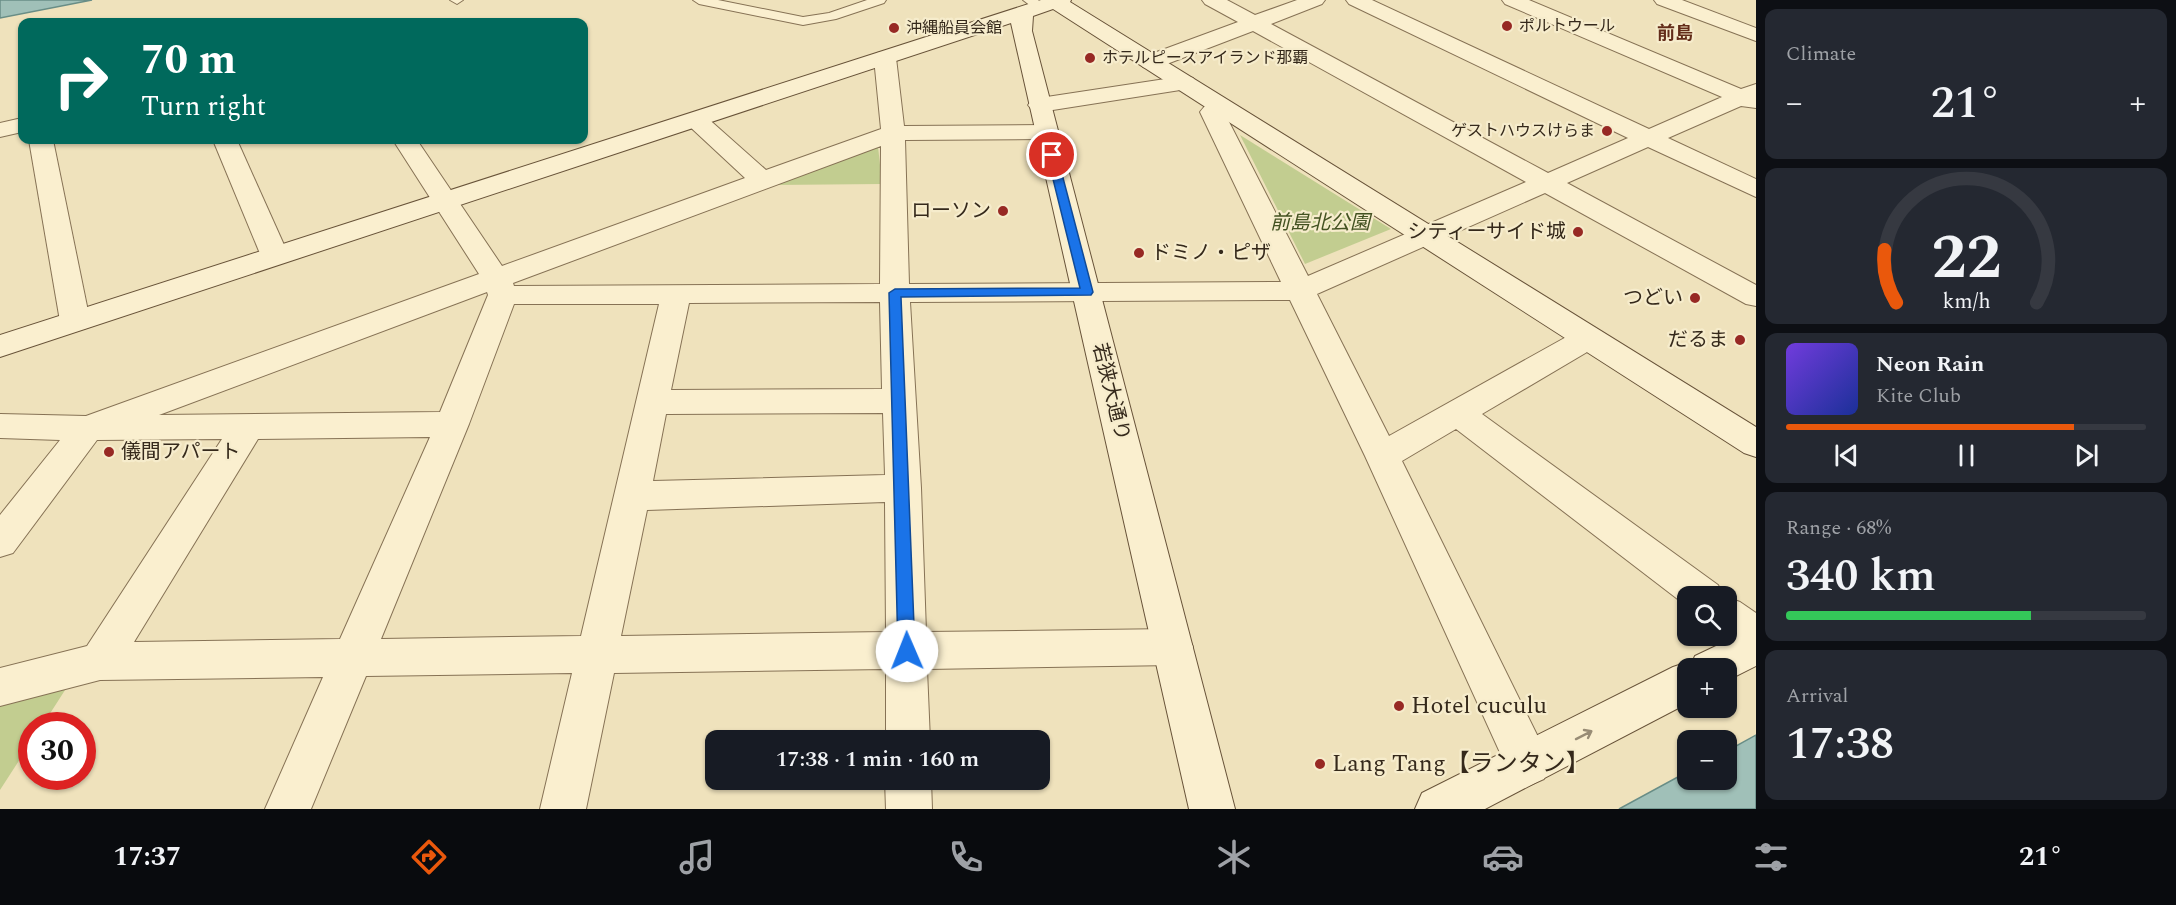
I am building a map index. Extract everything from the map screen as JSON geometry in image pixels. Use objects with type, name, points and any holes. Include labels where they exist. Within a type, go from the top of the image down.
[{"type":"street","points":[[1212,0],[1756,297]]},
{"type":"street","points":[[1151,62],[1315,0]]},
{"type":"street","points":[[1356,0],[1756,189]]},
{"type":"street","points":[[1512,0],[1751,97]]},
{"type":"street","points":[[1664,0],[1756,35]]},
{"type":"street","points":[[0,346],[885,58],[1042,4],[1151,62],[1756,444]]},
{"type":"street","name":"若狭大通り","points":[[1042,4],[1021,22],[1212,809]]},
{"type":"street","points":[[885,58],[893,134],[895,293],[903,488],[908,730]]},
{"type":"street","points":[[0,542],[88,428],[500,287],[763,181],[893,134],[1043,118],[1185,84]]},
{"type":"street","points":[[500,287],[676,294],[1299,291],[1751,97]]},
{"type":"street","points":[[1220,106],[1212,112],[1382,456],[1528,764]]},
{"type":"street","points":[[696,120],[763,181]]},
{"type":"street","points":[[0,130],[18,126]]},
{"type":"street","points":[[42,144],[75,321]]},
{"type":"street","points":[[227,144],[275,256]]},
{"type":"street","points":[[408,144],[500,287]]},
{"type":"street","points":[[288,809],[452,424],[500,287]]},
{"type":"street","points":[[563,809],[676,294]]},
{"type":"street","points":[[1382,456],[1588,338]]},
{"type":"street","points":[[652,402],[898,401]]},
{"type":"street","points":[[1458,413],[1689,586]]},
{"type":"street","points":[[0,426],[88,428],[452,424]]},
{"type":"street","points":[[100,661],[248,427]]},
{"type":"street","points":[[632,496],[903,488]]},
{"type":"street","points":[[1737,622],[1756,636]]},
{"type":"street","points":[[1731,658],[1756,645]]},
{"type":"street","points":[[0,687],[100,661],[1173,647]]},
{"type":"street","points":[[1438,809],[1677,687]]},
{"type":"street","points":[[908,790],[909,809]]},
{"type":"lane","points":[[699,0],[803,21],[831,16],[880,0]]},
{"type":"green space","name":"前島北公園","points":[[1240,135],[1391,229],[1305,264]]},
{"type":"green space","points":[[878,146],[882,184],[773,185]]},
{"type":"green space","points":[[67,687],[51,712],[18,712],[18,762],[0,790],[0,705]]},
{"type":"water","points":[[0,0],[92,0],[0,18]]},
{"type":"water","points":[[1756,735],[1756,809],[1619,809],[1677,777],[1677,790],[1737,790],[1737,745]]},
{"type":"place","name":"ポルトウール","points":[[1507,26]]},
{"type":"place","name":"沖縄船員会館","points":[[894,28]]},
{"type":"place","name":"ホテルピースアイランド那覇","points":[[1090,58]]},
{"type":"place","name":"ゲストハウスけらま","points":[[1607,131]]},
{"type":"place","name":"ローソン","points":[[1003,211]]},
{"type":"place","name":"シティーサイド城","points":[[1578,232]]},
{"type":"place","name":"ドミノ・ピザ","points":[[1139,253]]},
{"type":"place","name":"つどい","points":[[1695,298]]},
{"type":"place","name":"だるま","points":[[1740,340]]},
{"type":"place","name":"儀間アパート","points":[[109,452]]},
{"type":"place","name":"Hotel cuculu","points":[[1399,706]]},
{"type":"place","name":"Lang Tang【ランタン】","points":[[1320,764]]},
{"type":"district","name":"前島","points":[[1675,33]]},
{"type":"route","points":[[907,651],[895,293],[1087,292],[1052,155]]}]
